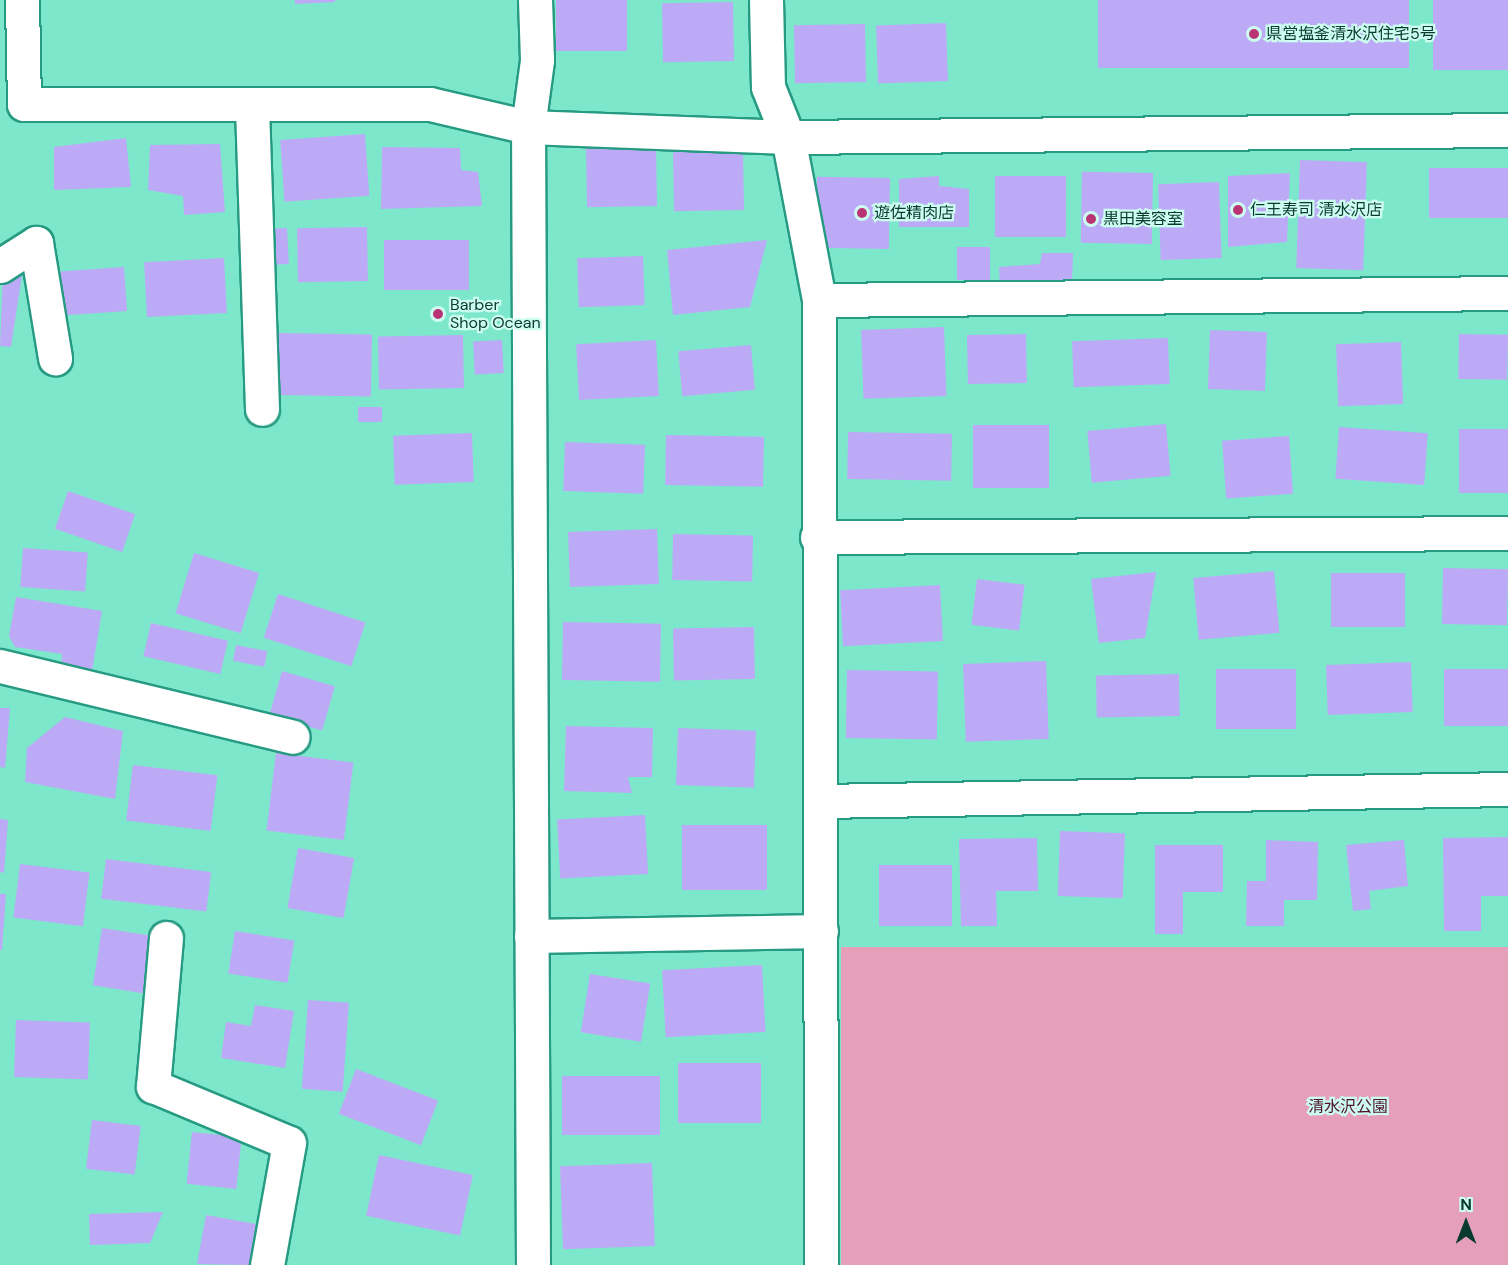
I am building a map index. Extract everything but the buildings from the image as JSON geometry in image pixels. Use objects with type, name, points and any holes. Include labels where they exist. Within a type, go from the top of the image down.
[{"type":"street","points":[[22,0],[24,104],[252,107],[430,104],[528,127],[788,137],[1508,130]]},
{"type":"street","points":[[533,1265],[528,127],[537,60],[535,0]]},
{"type":"street","points":[[766,0],[768,87],[788,137],[819,300],[817,537],[821,801],[821,1265]]},
{"type":"street","points":[[252,107],[262,409]]},
{"type":"street","points":[[0,266],[36,243],[55,358]]},
{"type":"street","points":[[819,300],[1508,293]]},
{"type":"street","points":[[817,537],[1508,533]]},
{"type":"street","points":[[0,666],[293,736]]},
{"type":"street","points":[[821,801],[1508,789]]},
{"type":"street","points":[[531,936],[821,931]]},
{"type":"street","points":[[166,938],[153,1086],[289,1143],[267,1265]]},
{"type":"green space","name":"清水沢公園","points":[[841,947],[1508,947],[1508,1265],[841,1265]]},
{"type":"place","name":"県営塩釜清水沢住宅5号","points":[[1254,34]]},
{"type":"place","name":"仁王寿司 清水沢店","points":[[1238,210]]},
{"type":"place","name":"遊佐精肉店","points":[[862,213]]},
{"type":"place","name":"黒田美容室","points":[[1091,219]]},
{"type":"place","name":"Barber Shop Ocean","points":[[438,314]]}]
